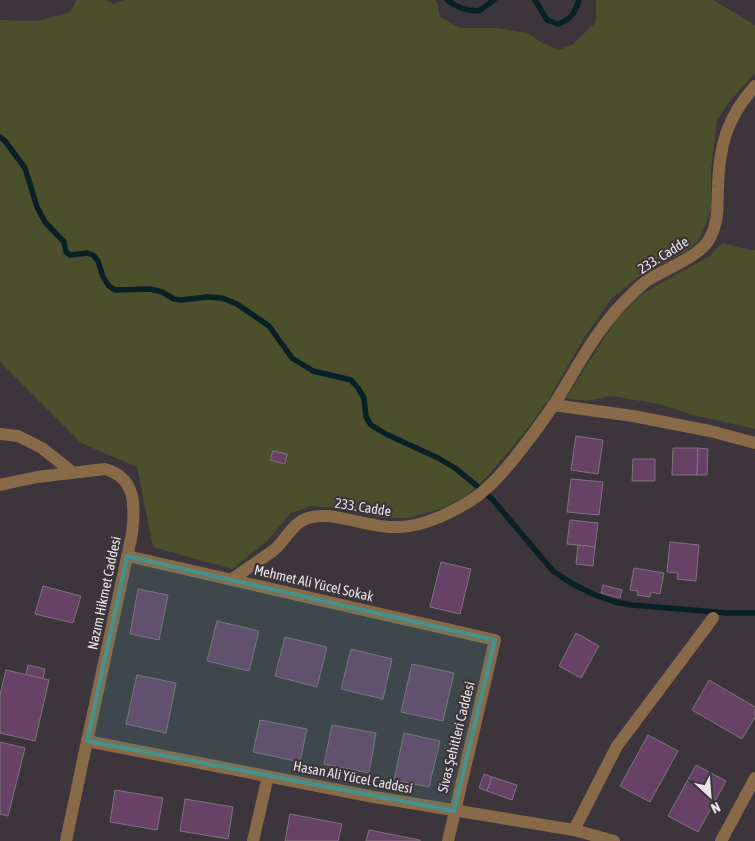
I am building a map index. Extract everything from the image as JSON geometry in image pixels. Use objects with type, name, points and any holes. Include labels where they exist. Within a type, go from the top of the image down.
[{"type":"street","name":"233. Cadde","points":[[232,580],[274,549],[295,525],[308,518],[320,516],[340,518],[382,527],[416,526],[467,502],[483,491],[510,464],[553,405],[596,335],[630,296],[646,282],[688,257],[709,241],[715,228],[718,212],[718,186],[726,130],[734,113],[755,86]]},
{"type":"street","points":[[553,405],[633,416],[710,431],[755,443]]},
{"type":"street","points":[[0,434],[18,436],[42,448],[72,472]]},
{"type":"street","name":"Nazım Hikmet Caddesi","points":[[0,485],[72,472],[105,469],[116,472],[123,478],[130,488],[133,501],[134,517],[127,556],[66,841]]},
{"type":"street","name":"Mehmet Ali Yücel Sokak","points":[[127,556],[495,640]]},
{"type":"street","points":[[574,830],[617,746],[713,618]]},
{"type":"street","name":"Sivas Şehitleri Caddesi","points":[[448,841],[495,640]]},
{"type":"street","name":"Hasan Ali Yücel Caddesi","points":[[86,741],[454,811],[574,830],[614,841]]},
{"type":"street","points":[[253,841],[268,776]]},
{"type":"street","points":[[721,841],[755,778]]},
{"type":"highlighted area","points":[[127,556],[495,640],[454,811],[87,741]]},
{"type":"green space","points":[[77,0],[106,0],[113,4],[124,0],[435,0],[440,17],[460,28],[497,28],[528,33],[542,43],[559,50],[572,45],[596,22],[596,0],[713,0],[755,25],[755,73],[730,101],[717,120],[711,170],[711,210],[700,239],[687,251],[637,278],[612,298],[585,336],[550,397],[528,428],[487,477],[468,495],[443,508],[409,518],[382,518],[335,508],[311,506],[291,513],[267,541],[232,569],[153,547],[137,467],[81,443],[0,362],[0,20],[38,21],[70,12]]},
{"type":"green space","points":[[722,243],[755,250],[755,429],[697,416],[659,404],[611,396],[588,401],[566,398],[615,321],[641,295],[710,256]]},
{"type":"building","points":[[576,436],[603,440],[598,474],[571,470]]},
{"type":"building","points":[[673,448],[698,448],[697,475],[672,475]]},
{"type":"building","points":[[698,448],[708,449],[707,475],[697,475]]},
{"type":"building","points":[[273,451],[287,454],[285,464],[270,460]]},
{"type":"building","points":[[633,459],[655,459],[655,481],[632,481]]},
{"type":"building","points":[[571,479],[603,482],[599,515],[567,512]]},
{"type":"building","points":[[570,520],[598,523],[595,547],[567,544]]},
{"type":"building","points":[[670,542],[699,545],[696,581],[677,579],[678,573],[667,572]]},
{"type":"building","points":[[578,545],[595,547],[593,566],[576,564]]},
{"type":"building","points":[[441,562],[471,569],[460,614],[430,607]]},
{"type":"building","points":[[634,568],[664,573],[660,594],[651,592],[650,597],[637,595],[638,591],[630,590]]},
{"type":"building","points":[[603,585],[622,590],[620,598],[601,593]]},
{"type":"building","points":[[43,586],[81,596],[73,623],[35,614]]},
{"type":"building","points":[[138,589],[168,595],[159,640],[130,634]]},
{"type":"building","points":[[217,621],[259,631],[249,671],[207,661]]},
{"type":"building","points":[[576,633],[599,646],[581,678],[559,666]]},
{"type":"building","points":[[285,637],[327,647],[317,687],[275,676]]},
{"type":"building","points":[[351,649],[392,659],[383,699],[341,689]]},
{"type":"building","points":[[412,664],[454,673],[443,721],[401,712]]},
{"type":"building","points":[[28,665],[45,669],[43,679],[26,675]]},
{"type":"building","points":[[6,670],[49,680],[35,741],[0,733],[0,695]]},
{"type":"building","points":[[137,675],[176,683],[166,733],[126,724]]},
{"type":"building","points":[[709,680],[755,707],[755,717],[742,739],[692,710]]},
{"type":"building","points":[[260,720],[307,729],[300,762],[253,752]]},
{"type":"building","points":[[332,725],[376,733],[369,773],[324,764]]},
{"type":"building","points":[[404,733],[440,741],[429,787],[394,780]]},
{"type":"building","points":[[648,735],[678,751],[650,802],[620,786]]},
{"type":"building","points":[[0,742],[25,748],[8,816],[0,814]]},
{"type":"building","points":[[696,765],[726,781],[698,832],[668,816]]},
{"type":"building","points":[[484,774],[492,777],[487,791],[479,788]]},
{"type":"building","points":[[492,777],[517,785],[512,800],[487,791]]},
{"type":"building","points":[[115,790],[163,798],[157,830],[110,822]]},
{"type":"building","points":[[185,799],[233,807],[228,839],[180,831]]},
{"type":"building","points":[[290,814],[342,824],[338,841],[285,841]]},
{"type":"building","points":[[369,830],[420,840],[420,841],[366,841]]},
{"type":"waterway","points":[[447,0],[462,8],[479,11],[494,0]]},
{"type":"waterway","points":[[535,0],[547,20],[558,24],[572,15],[579,0]]},
{"type":"waterway","points":[[0,137],[25,168],[37,207],[45,222],[64,242],[66,252],[70,255],[87,253],[93,255],[98,261],[103,277],[109,286],[115,290],[150,289],[181,300],[207,297],[222,298],[237,304],[269,326],[292,358],[313,371],[351,380],[364,398],[366,417],[371,425],[455,468],[493,500],[553,571],[571,583],[595,595],[615,602],[632,605],[728,613],[755,613]]}]
